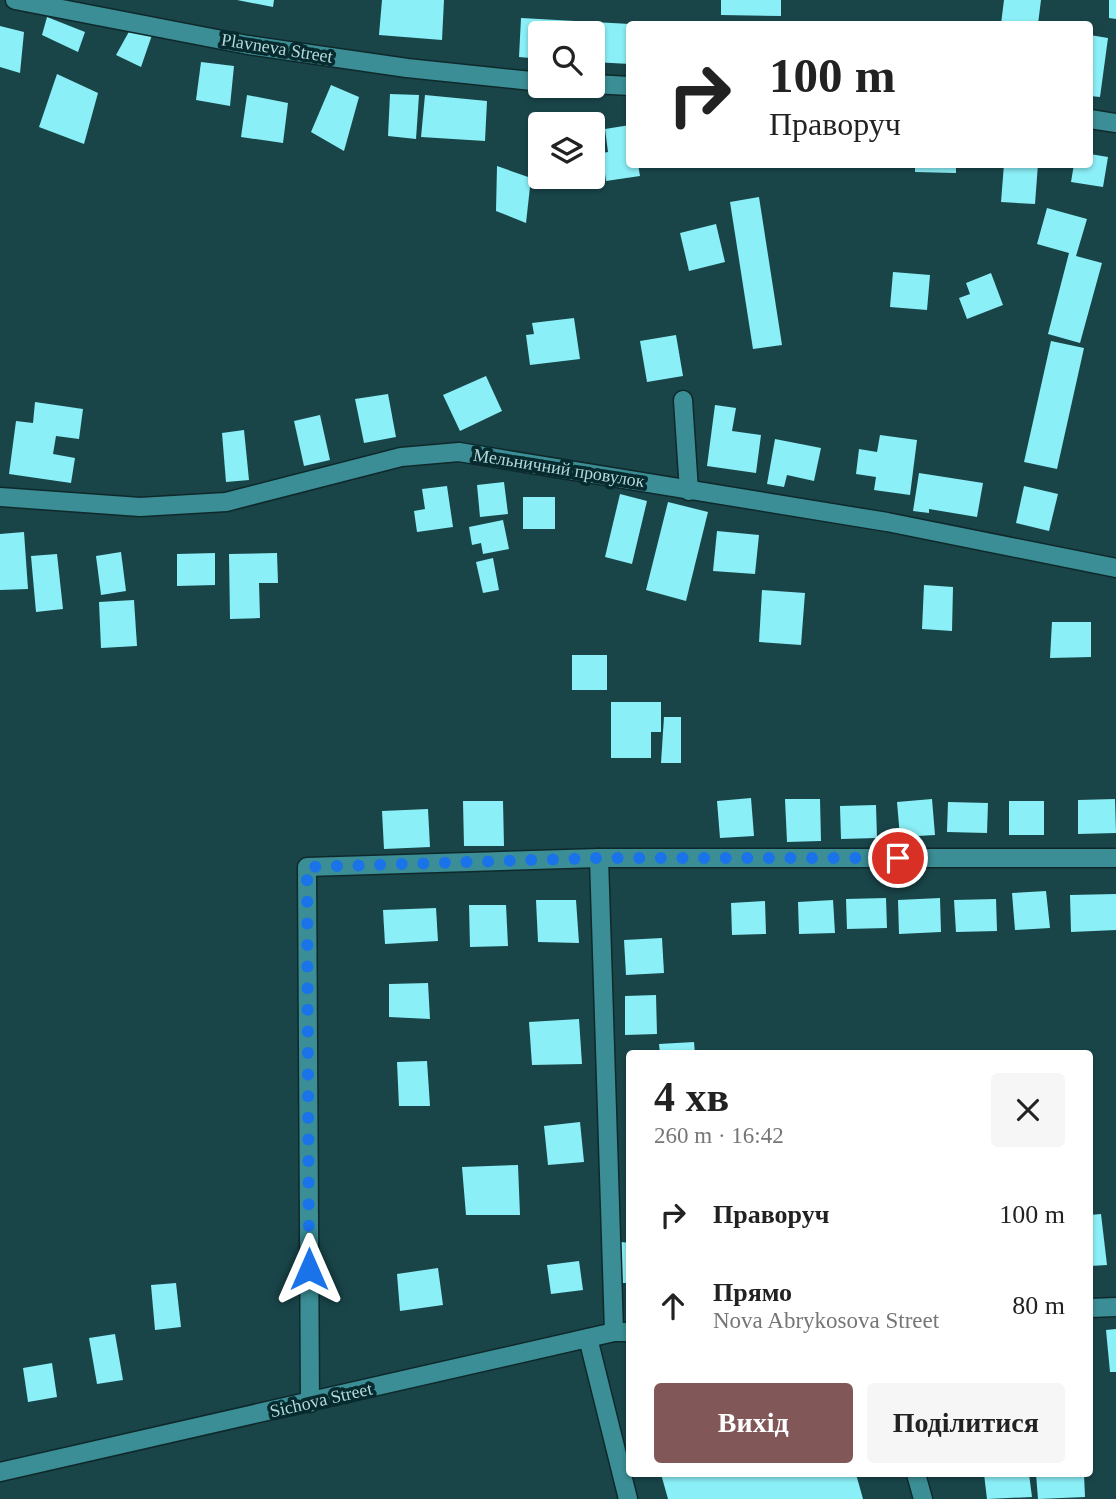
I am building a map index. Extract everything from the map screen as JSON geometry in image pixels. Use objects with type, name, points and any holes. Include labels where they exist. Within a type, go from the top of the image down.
[{"type":"street","name":"Plavneva Street","points":[[15,0],[248,45],[407,68],[528,81]]},
{"type":"street","points":[[605,85],[626,86]]},
{"type":"street","points":[[1093,119],[1116,123]]},
{"type":"street","points":[[683,400],[689,491]]},
{"type":"street","name":"Мельничний провулок","points":[[0,498],[140,507],[226,502],[388,460],[459,452],[887,522],[1116,568]]},
{"type":"street","points":[[310,1403],[307,867],[599,858],[1116,858]]},
{"type":"street","points":[[599,858],[622,1332]]},
{"type":"street","points":[[1093,1308],[1116,1307]]},
{"type":"street","name":"Sichova Street","points":[[4,1475],[622,1332]]},
{"type":"street","points":[[587,1338],[628,1499]]},
{"type":"street","points":[[917,1477],[923,1499]]},
{"type":"building","points":[[237,0],[274,0],[273,7]]},
{"type":"building","points":[[382,0],[444,0],[442,40],[379,35]]},
{"type":"building","points":[[721,0],[781,0],[781,16],[721,15]]},
{"type":"building","points":[[1004,0],[1041,0],[1038,21],[1001,21]]},
{"type":"building","points":[[1109,0],[1116,0],[1116,19],[1109,18]]},
{"type":"building","points":[[47,17],[85,32],[78,52],[42,35]]},
{"type":"building","points":[[521,18],[576,21],[528,21],[528,58],[519,57]]},
{"type":"building","points":[[605,23],[626,24],[626,64],[605,63]]},
{"type":"building","points":[[0,26],[24,32],[20,73],[0,67]]},
{"type":"building","points":[[131,28],[152,35],[141,67],[116,55]]},
{"type":"building","points":[[1093,36],[1108,38],[1100,97],[1093,96]]},
{"type":"building","points":[[201,62],[234,66],[230,106],[196,100]]},
{"type":"building","points":[[57,74],[98,93],[84,144],[39,127]]},
{"type":"building","points":[[331,85],[359,97],[344,151],[311,132]]},
{"type":"building","points":[[390,94],[419,95],[416,139],[388,136]]},
{"type":"building","points":[[247,95],[288,103],[283,143],[241,137]]},
{"type":"building","points":[[425,95],[487,101],[485,141],[421,137]]},
{"type":"building","points":[[626,126],[626,168],[639,168],[640,176],[606,181],[605,152],[608,152],[605,129]]},
{"type":"building","points":[[1093,154],[1108,157],[1103,187],[1071,182],[1073,168],[1093,168]]},
{"type":"building","points":[[497,166],[528,177],[530,189],[526,223],[496,211]]},
{"type":"building","points":[[915,168],[956,168],[956,173],[915,172]]},
{"type":"building","points":[[1004,168],[1038,168],[1035,204],[1001,202]]},
{"type":"building","points":[[759,197],[782,345],[753,349],[730,202]]},
{"type":"building","points":[[1047,208],[1087,219],[1076,256],[1102,263],[1080,343],[1048,334],[1069,253],[1037,244]]},
{"type":"building","points":[[716,224],[725,262],[689,271],[680,233]]},
{"type":"building","points":[[893,272],[930,275],[927,310],[890,307]]},
{"type":"building","points":[[991,273],[1003,305],[967,319],[959,298],[970,294],[966,283]]},
{"type":"building","points":[[574,318],[580,359],[530,365],[526,335],[534,334],[532,323]]},
{"type":"building","points":[[676,335],[683,376],[647,382],[640,341]]},
{"type":"building","points":[[1051,341],[1084,348],[1057,469],[1024,462]]},
{"type":"building","points":[[486,376],[502,411],[460,431],[443,395]]},
{"type":"building","points":[[388,394],[396,437],[364,443],[355,399]]},
{"type":"building","points":[[35,402],[83,409],[79,439],[56,436],[53,454],[75,458],[71,483],[9,474],[16,421],[33,423]]},
{"type":"building","points":[[715,405],[736,408],[732,431],[761,435],[756,473],[707,466]]},
{"type":"building","points":[[320,415],[330,460],[304,466],[294,421]]},
{"type":"building","points":[[244,430],[249,480],[226,482],[222,433]]},
{"type":"building","points":[[880,435],[917,440],[910,495],[874,490],[876,477],[856,474],[859,449],[877,452]]},
{"type":"building","points":[[775,439],[821,448],[814,481],[787,475],[784,487],[767,484]]},
{"type":"building","points":[[919,473],[983,483],[977,517],[929,509],[929,513],[913,511]]},
{"type":"building","points":[[504,482],[508,514],[480,517],[477,485]]},
{"type":"building","points":[[447,486],[453,527],[417,532],[414,511],[425,509],[422,489]]},
{"type":"building","points":[[1024,486],[1058,494],[1049,531],[1016,523]]},
{"type":"building","points":[[620,494],[647,501],[632,564],[605,557]]},
{"type":"building","points":[[523,497],[555,497],[555,529],[523,529]]},
{"type":"building","points":[[668,502],[708,512],[686,601],[646,590]]},
{"type":"building","points":[[503,520],[509,549],[483,554],[481,543],[472,545],[469,527]]},
{"type":"building","points":[[717,531],[759,535],[755,574],[713,571]]},
{"type":"building","points":[[24,532],[28,589],[0,590],[0,534]]},
{"type":"building","points":[[121,552],[126,591],[101,595],[96,556]]},
{"type":"building","points":[[215,553],[215,585],[177,586],[177,554]]},
{"type":"building","points":[[277,553],[278,583],[259,583],[260,618],[230,619],[229,554]]},
{"type":"building","points":[[57,554],[63,609],[36,612],[31,556]]},
{"type":"building","points":[[493,558],[499,590],[483,593],[476,562]]},
{"type":"building","points":[[924,585],[953,587],[952,631],[922,629]]},
{"type":"building","points":[[762,590],[805,593],[801,645],[759,642]]},
{"type":"building","points":[[134,600],[137,646],[101,648],[99,602]]},
{"type":"building","points":[[1052,622],[1091,622],[1091,657],[1050,658]]},
{"type":"building","points":[[572,655],[607,655],[607,690],[572,690]]},
{"type":"building","points":[[611,702],[661,702],[661,732],[651,732],[651,758],[611,758]]},
{"type":"building","points":[[664,717],[681,717],[681,763],[661,763]]},
{"type":"building","points":[[751,798],[754,836],[720,838],[717,801]]},
{"type":"building","points":[[785,799],[820,799],[821,841],[787,842]]},
{"type":"building","points":[[932,799],[935,835],[900,837],[897,802]]},
{"type":"building","points":[[1115,799],[1116,833],[1078,834],[1078,800]]},
{"type":"building","points":[[463,801],[503,801],[504,846],[464,846]]},
{"type":"building","points":[[1009,801],[1044,801],[1044,835],[1009,835]]},
{"type":"building","points":[[948,802],[988,803],[987,833],[947,832]]},
{"type":"building","points":[[876,805],[877,838],[841,839],[840,806]]},
{"type":"building","points":[[428,809],[430,847],[384,849],[382,811]]},
{"type":"building","points":[[1046,891],[1050,928],[1015,930],[1012,893]]},
{"type":"building","points":[[1116,894],[1116,930],[1071,932],[1070,895]]},
{"type":"building","points":[[886,898],[887,928],[847,929],[846,899]]},
{"type":"building","points":[[940,898],[941,932],[899,934],[898,900]]},
{"type":"building","points":[[996,899],[997,931],[956,932],[954,900]]},
{"type":"building","points":[[536,900],[576,900],[579,943],[538,942]]},
{"type":"building","points":[[833,900],[835,933],[799,934],[798,902]]},
{"type":"building","points":[[765,901],[766,934],[732,935],[731,903]]},
{"type":"building","points":[[469,905],[506,905],[508,946],[470,947]]},
{"type":"building","points":[[436,908],[438,941],[385,944],[383,910]]},
{"type":"building","points":[[662,938],[664,973],[626,975],[624,940]]},
{"type":"building","points":[[428,983],[430,1019],[389,1017],[389,984]]},
{"type":"building","points":[[656,995],[657,1034],[625,1035],[625,996]]},
{"type":"building","points":[[579,1019],[582,1064],[532,1065],[529,1022]]},
{"type":"building","points":[[694,1042],[695,1050],[660,1050],[659,1044]]},
{"type":"building","points":[[427,1061],[430,1106],[399,1106],[397,1062]]},
{"type":"building","points":[[580,1122],[584,1162],[548,1165],[544,1126]]},
{"type":"building","points":[[518,1165],[520,1215],[466,1215],[462,1167]]},
{"type":"building","points":[[1101,1214],[1107,1265],[1093,1266],[1093,1215]]},
{"type":"building","points":[[621,1242],[626,1243],[626,1283],[619,1283]]},
{"type":"building","points":[[579,1261],[583,1290],[551,1294],[547,1265]]},
{"type":"building","points":[[438,1268],[443,1305],[400,1311],[397,1274]]},
{"type":"building","points":[[176,1283],[181,1327],[155,1330],[151,1285]]},
{"type":"building","points":[[1116,1329],[1116,1372],[1110,1372],[1106,1330]]},
{"type":"building","points":[[115,1334],[123,1380],[97,1384],[89,1338]]},
{"type":"building","points":[[52,1363],[57,1397],[28,1402],[23,1368]]},
{"type":"building","points":[[662,1477],[857,1477],[863,1499],[668,1499]]},
{"type":"building","points":[[984,1477],[1029,1477],[1032,1497],[987,1499]]},
{"type":"building","points":[[1036,1477],[1084,1477],[1085,1497],[1038,1499]]},
{"type":"route","points":[[309,1269],[307,867],[599,858],[898,858]]}]
